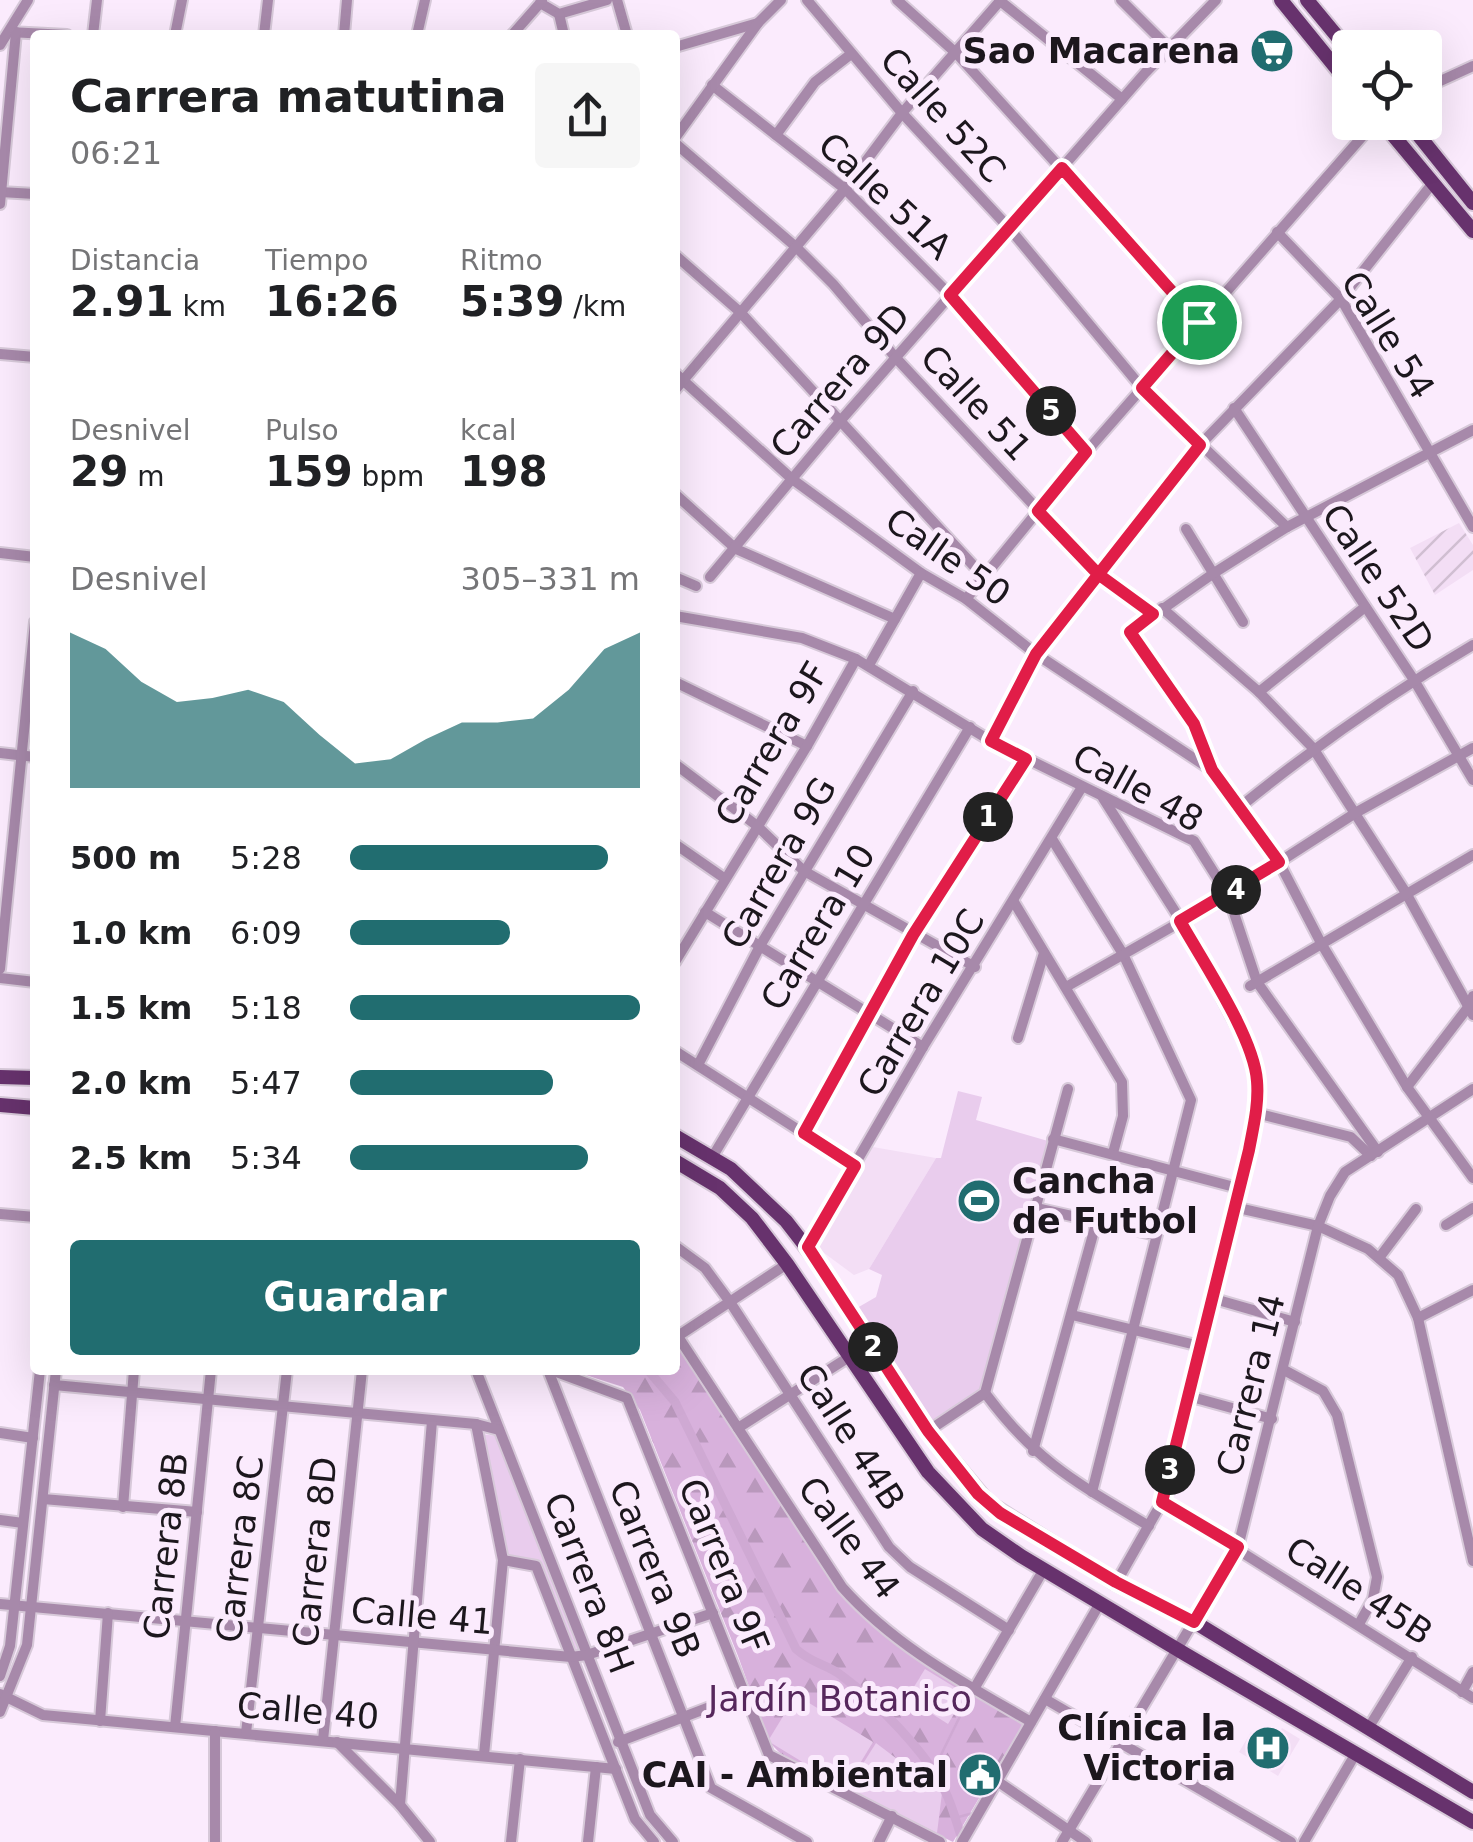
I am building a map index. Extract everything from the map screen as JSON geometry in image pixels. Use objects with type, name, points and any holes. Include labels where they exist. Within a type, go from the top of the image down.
[{"type":"main road","points":[[1281,0],[1332,63]]},
{"type":"main road","points":[[1307,0],[1332,30]]},
{"type":"main road","points":[[1394,140],[1473,231]]},
{"type":"main road","points":[[1423,140],[1472,201]]},
{"type":"main road","points":[[0,1076],[30,1078]]},
{"type":"main road","points":[[0,1105],[30,1108]]},
{"type":"main road","points":[[680,1139],[713,1156],[767,1202],[808,1247],[928,1431],[988,1504],[1116,1582],[1194,1622],[1473,1792]]},
{"type":"main road","points":[[680,1164],[704,1176],[734,1200],[788,1264],[928,1472],[982,1529],[1178,1650],[1473,1822]]},
{"type":"street","points":[[0,46],[13,32],[28,0]]},
{"type":"street","points":[[94,30],[97,0]]},
{"type":"street","points":[[177,30],[182,0]]},
{"type":"street","points":[[265,30],[268,0]]},
{"type":"street","points":[[344,30],[347,0]]},
{"type":"street","points":[[418,30],[425,0]]},
{"type":"street","points":[[521,0],[558,14],[607,0]]},
{"type":"street","points":[[617,0],[625,30]]},
{"type":"street","points":[[680,132],[758,23],[781,0]]},
{"type":"street","name":"Calle 52C","points":[[806,0],[902,113],[1010,229],[1142,388],[1287,527]]},
{"type":"street","points":[[897,0],[956,53],[1199,322]]},
{"type":"street","points":[[680,376],[796,247],[902,113],[999,0],[1122,98]]},
{"type":"street","points":[[1121,0],[1168,47]]},
{"type":"street","name":"Carrera 9D","points":[[710,577],[1122,98],[1216,0]]},
{"type":"street","points":[[516,30],[539,5]]},
{"type":"street","points":[[558,14],[563,30]]},
{"type":"street","points":[[680,45],[758,23]]},
{"type":"street","points":[[13,32],[30,33]]},
{"type":"street","points":[[0,204],[13,32]]},
{"type":"street","points":[[776,135],[815,82],[852,54]]},
{"type":"street","points":[[1442,80],[1473,66]]},
{"type":"street","name":"Calle 51A","points":[[712,84],[845,189],[950,295],[1086,452]]},
{"type":"street","points":[[966,599],[1086,452],[1361,140]]},
{"type":"street","name":"Calle 51","points":[[680,144],[796,247],[1098,574],[1158,611],[1259,692],[1312,748],[1356,812],[1472,1006]]},
{"type":"street","points":[[991,741],[1036,654],[1200,445],[1341,299],[1432,184]]},
{"type":"street","points":[[0,192],[30,194]]},
{"type":"street","name":"Calle 54","points":[[1277,232],[1341,299],[1473,527]]},
{"type":"street","points":[[680,259],[740,312],[983,576]]},
{"type":"street","points":[[0,354],[30,357]]},
{"type":"street","name":"Calle 50","points":[[680,378],[792,479],[921,573],[966,599],[1036,654],[1212,770],[1279,862],[1321,943],[1408,1087],[1473,1178]]},
{"type":"street","name":"Calle 52D","points":[[1234,408],[1414,680],[1473,780]]},
{"type":"street","points":[[1212,770],[1194,724],[1130,632],[1287,527],[1473,430]]},
{"type":"street","points":[[680,498],[736,548],[895,619]]},
{"type":"street","points":[[1186,529],[1243,622]]},
{"type":"street","points":[[0,553],[30,556]]},
{"type":"street","name":"Carrera 9F","points":[[869,665],[921,573]]},
{"type":"street","points":[[680,578],[696,586]]},
{"type":"street","points":[[1259,692],[1365,606]]},
{"type":"street","name":"Calle 48","points":[[680,617],[802,638],[856,659],[991,741],[1194,841],[1228,895],[1254,984],[1374,1154]]},
{"type":"street","points":[[1240,807],[1312,748],[1473,645]]},
{"type":"street","name":"Carrera 9F","points":[[680,954],[856,659]]},
{"type":"street","points":[[0,968],[30,674]]},
{"type":"street","points":[[680,684],[807,746]]},
{"type":"street","name":"Carrera 9G","points":[[698,1065],[760,946],[913,691]]},
{"type":"street","name":"Carrera 10","points":[[713,1156],[970,727]]},
{"type":"street","points":[[1066,988],[1228,895],[1356,812],[1473,748]]},
{"type":"street","points":[[0,753],[30,757]]},
{"type":"street","points":[[804,1133],[913,935],[1026,759]]},
{"type":"street","points":[[680,768],[756,825],[804,871],[975,967]]},
{"type":"street","name":"Carrera 10C","points":[[808,1247],[1082,786]]},
{"type":"street","points":[[1103,798],[1180,921],[1250,1052],[1257,1080],[1256,1113],[1162,1502],[1116,1582]]},
{"type":"street","points":[[1052,839],[1123,954],[1191,1100],[1092,1492]]},
{"type":"street","points":[[680,847],[724,878]]},
{"type":"street","points":[[1254,984],[1473,855]]},
{"type":"street","points":[[1014,902],[1122,1082],[1123,1116],[1113,1154]]},
{"type":"street","points":[[705,912],[923,1048]]},
{"type":"street","points":[[1018,1038],[1044,953]]},
{"type":"street","points":[[0,978],[30,981]]},
{"type":"street","points":[[1408,1087],[1472,1006]]},
{"type":"street","points":[[680,1054],[855,1166]]},
{"type":"street","points":[[928,1431],[985,1393],[1068,1089]]},
{"type":"street","name":"Carrera 14","points":[[1062,1842],[1238,1547],[1318,1226],[1330,1196],[1345,1172],[1473,1089]]},
{"type":"street","points":[[1256,1113],[1357,1141],[1374,1154]]},
{"type":"street","points":[[1053,1139],[1238,1188]]},
{"type":"street","points":[[1354,1166],[1359,1154],[1357,1141]]},
{"type":"street","points":[[1234,1206],[1318,1226],[1368,1249],[1398,1274],[1418,1318],[1473,1562]]},
{"type":"street","points":[[1036,1208],[1156,1235]]},
{"type":"street","points":[[1446,1225],[1473,1208]]},
{"type":"street","points":[[1379,1258],[1416,1209]]},
{"type":"street","points":[[0,1214],[30,1216]]},
{"type":"street","points":[[1033,1451],[1097,1220]]},
{"type":"street","name":"Calle 44B","points":[[680,1250],[706,1268],[730,1302],[889,1547],[910,1567],[1008,1630]]},
{"type":"street","points":[[680,1332],[788,1264]]},
{"type":"street","points":[[1418,1318],[1472,1292]]},
{"type":"street","points":[[1212,1298],[1295,1322]]},
{"type":"street","points":[[1072,1315],[1200,1346]]},
{"type":"street","name":"Calle 44","points":[[680,1339],[858,1606],[900,1641],[1031,1722]]},
{"type":"street","points":[[738,1428],[849,1357]]},
{"type":"street","points":[[1284,1370],[1323,1391],[1336,1415],[1377,1577],[1373,1600],[1359,1624]]},
{"type":"street","points":[[0,1676],[10,1646],[39,1375]]},
{"type":"street","points":[[0,1712],[24,1657],[55,1375]]},
{"type":"street","points":[[124,1507],[134,1375]]},
{"type":"street","name":"Carrera 8B","points":[[175,1727],[210,1375]]},
{"type":"street","name":"Carrera 8C","points":[[246,1733],[287,1375]]},
{"type":"street","name":"Carrera 8D","points":[[323,1740],[361,1375]]},
{"type":"street","name":"Carrera 8H","points":[[478,1375],[650,1815],[673,1842]]},
{"type":"street","name":"Carrera 9B","points":[[551,1375],[711,1788],[806,1842]]},
{"type":"street","name":"Carrera 9F","points":[[563,1375],[626,1398],[769,1756],[892,1816]]},
{"type":"street","points":[[54,1386],[476,1424],[499,1430]]},
{"type":"street","points":[[985,1393],[1033,1451],[1149,1526]]},
{"type":"street","points":[[1188,1396],[1272,1419]]},
{"type":"street","points":[[400,1805],[432,1421]]},
{"type":"street","points":[[476,1424],[503,1560],[484,1754]]},
{"type":"street","points":[[0,1433],[33,1438]]},
{"type":"street","points":[[44,1499],[196,1512]]},
{"type":"street","name":"Calle 45B","points":[[1162,1502],[1468,1695]]},
{"type":"street","points":[[0,1520],[23,1523]]},
{"type":"street","name":"Carrera 8H","points":[[503,1560],[536,1566],[635,1819],[654,1842]]},
{"type":"street","points":[[974,1689],[1044,1569]]},
{"type":"street","points":[[964,1840],[1100,1603]]},
{"type":"street","name":"Calle 41","points":[[0,1604],[571,1657],[712,1614]]},
{"type":"street","points":[[100,1721],[108,1613]]},
{"type":"street","points":[[1369,1728],[1412,1657]]},
{"type":"street","points":[[1468,1695],[1473,1672]]},
{"type":"street","points":[[608,1746],[744,1694]]},
{"type":"street","name":"Calle 40","points":[[4,1696],[43,1716],[484,1754],[616,1770]]},
{"type":"street","points":[[1045,1699],[1292,1842]]},
{"type":"street","points":[[215,1842],[216,1731]]},
{"type":"street","points":[[336,1742],[400,1805],[430,1842]]},
{"type":"street","points":[[1304,1842],[1356,1752]]},
{"type":"street","points":[[512,1842],[520,1758]]},
{"type":"street","points":[[588,1842],[596,1767]]},
{"type":"street","points":[[997,1781],[1086,1842]]},
{"type":"street","points":[[879,1842],[892,1816],[940,1842]]},
{"type":"shaded area","points":[[1459,523],[1473,545],[1473,570],[1435,595],[1410,548]]},
{"type":"shaded area","points":[[958,1091],[982,1097],[976,1120],[1048,1141],[983,1390],[927,1427],[857,1308],[876,1297],[882,1275],[869,1269],[936,1158],[941,1158]]},
{"type":"shaded area","points":[[873,1147],[936,1158],[869,1269],[854,1275],[816,1247]]},
{"type":"shaded area","points":[[482,1434],[496,1436],[582,1651],[578,1654],[539,1566],[506,1558]]},
{"type":"shaded area","points":[[925,1669],[966,1694],[948,1724],[907,1698]]},
{"type":"shaded area","points":[[796,1695],[873,1742],[845,1788],[768,1741]]},
{"type":"shaded area","name":"Clínica la Victoria","points":[[1282,1728],[1300,1739],[1278,1776],[1239,1752],[1251,1732],[1272,1745]]},
{"type":"shaded area","points":[[876,1743],[942,1793],[937,1833],[847,1789]]},
{"type":"green space","name":"Jardín Botanico","points":[[680,1351],[836,1588],[884,1634],[1023,1724],[953,1842],[813,1773],[783,1756],[769,1742],[640,1410],[623,1387],[586,1375],[680,1375]]},
{"type":"waterway","points":[[652,1375],[675,1402],[796,1649],[855,1686],[914,1745],[945,1791],[963,1842]]},
{"type":"waterway","points":[[933,1771],[971,1694]]},
{"type":"waterway","points":[[955,1818],[973,1813]]},
{"type":"place","name":"Sao Macarena","points":[[1272,51]]},
{"type":"place","name":"Cancha de Futbol","points":[[979,1201]]},
{"type":"place","name":"Clínica la Victoria","points":[[1268,1748]]},
{"type":"place","name":"CAI - Ambiental","points":[[980,1775]]},
{"type":"route","points":[[1199,322],[1062,168],[950,295],[1086,452],[1038,511],[1098,574],[1153,614],[1130,632],[1194,724],[1212,770],[1279,862],[1180,921],[1250,1052],[1257,1080],[1249,1150],[1162,1502],[1238,1547],[1194,1622],[1116,1582],[1000,1513],[978,1494],[950,1459],[808,1247],[855,1166],[804,1133],[913,935],[1026,759],[991,741],[1036,654],[1067,617],[1098,574],[1200,445],[1142,388],[1199,322]]}]
